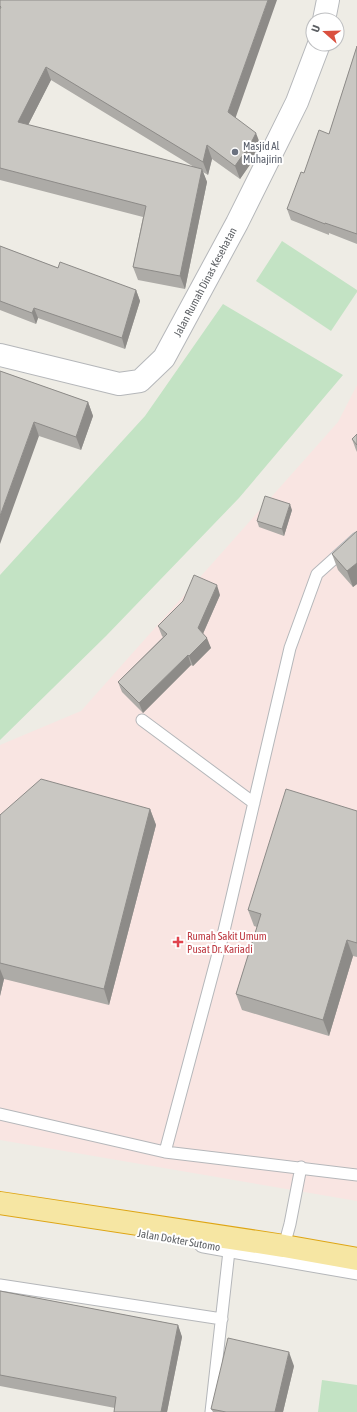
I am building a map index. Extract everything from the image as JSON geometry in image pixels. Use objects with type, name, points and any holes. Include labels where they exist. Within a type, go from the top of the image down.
[{"type":"highway","name":"Jalan Dokter Sutomo","points":[[0,1203],[230,1243],[284,1246],[357,1259]]},
{"type":"street","points":[[326,12],[328,0]]},
{"type":"street","name":"Jalan Rumah Dinas Kesehatan","points":[[0,355],[119,384],[140,381],[164,358],[237,223],[298,102],[316,52]]},
{"type":"street","name":"Jalan Dokter Sutomo","points":[[0,1210],[230,1243],[357,1270]]},
{"type":"lane","points":[[165,1152],[214,972],[243,856],[290,648],[317,574],[357,538]]},
{"type":"lane","points":[[142,720],[254,803]]},
{"type":"lane","points":[[0,1114],[165,1152],[301,1167],[357,1175]]},
{"type":"lane","points":[[284,1246],[290,1224],[301,1167]]},
{"type":"lane","points":[[211,1412],[230,1243]]},
{"type":"lane","points":[[0,1285],[222,1319]]},
{"type":"shaded area","name":"Rumah Sakit Umum Pusat Dr. Kariadi","points":[[357,385],[357,1201],[0,1140],[0,745],[81,711],[338,422]]},
{"type":"green space","points":[[282,241],[357,290],[331,331],[256,281]]},
{"type":"green space","points":[[223,304],[343,375],[239,498],[106,636],[0,740],[0,575],[145,416]]},
{"type":"green space","points":[[322,1380],[357,1385],[357,1412],[318,1412]]},
{"type":"building","points":[[0,0],[268,0],[228,112],[256,133],[235,166],[207,145],[203,162],[46,67],[18,122],[202,169],[180,276],[133,267],[146,206],[0,168]]},
{"type":"building","points":[[357,46],[357,234],[325,224],[287,209],[301,172],[304,173],[319,130],[329,134]]},
{"type":"building","points":[[0,246],[58,268],[60,262],[136,290],[122,338],[34,308],[32,313],[0,301]]},
{"type":"building","points":[[0,371],[88,402],[76,437],[34,422],[0,516]]},
{"type":"building","points":[[357,434],[357,445],[352,439]]},
{"type":"building","points":[[265,496],[290,504],[282,529],[257,521]]},
{"type":"building","points":[[357,531],[357,563],[347,571],[332,554]]},
{"type":"building","points":[[194,575],[217,585],[198,628],[207,638],[139,703],[118,682],[167,634],[158,626],[183,601]]},
{"type":"building","points":[[41,779],[150,809],[104,989],[0,963],[0,815]]},
{"type":"building","points":[[286,789],[357,811],[357,943],[347,940],[323,1020],[236,994],[261,914],[248,910]]},
{"type":"building","points":[[0,1291],[178,1325],[161,1412],[114,1412],[116,1397],[0,1375]]},
{"type":"building","points":[[228,1338],[289,1352],[275,1412],[226,1412],[211,1409]]},
{"type":"place","name":"Masjid Al Muhajirin","points":[[235,152]]},
{"type":"place","name":"Rumah Sakit Umum Pusat Dr. Kariadi","points":[[178,942]]}]
